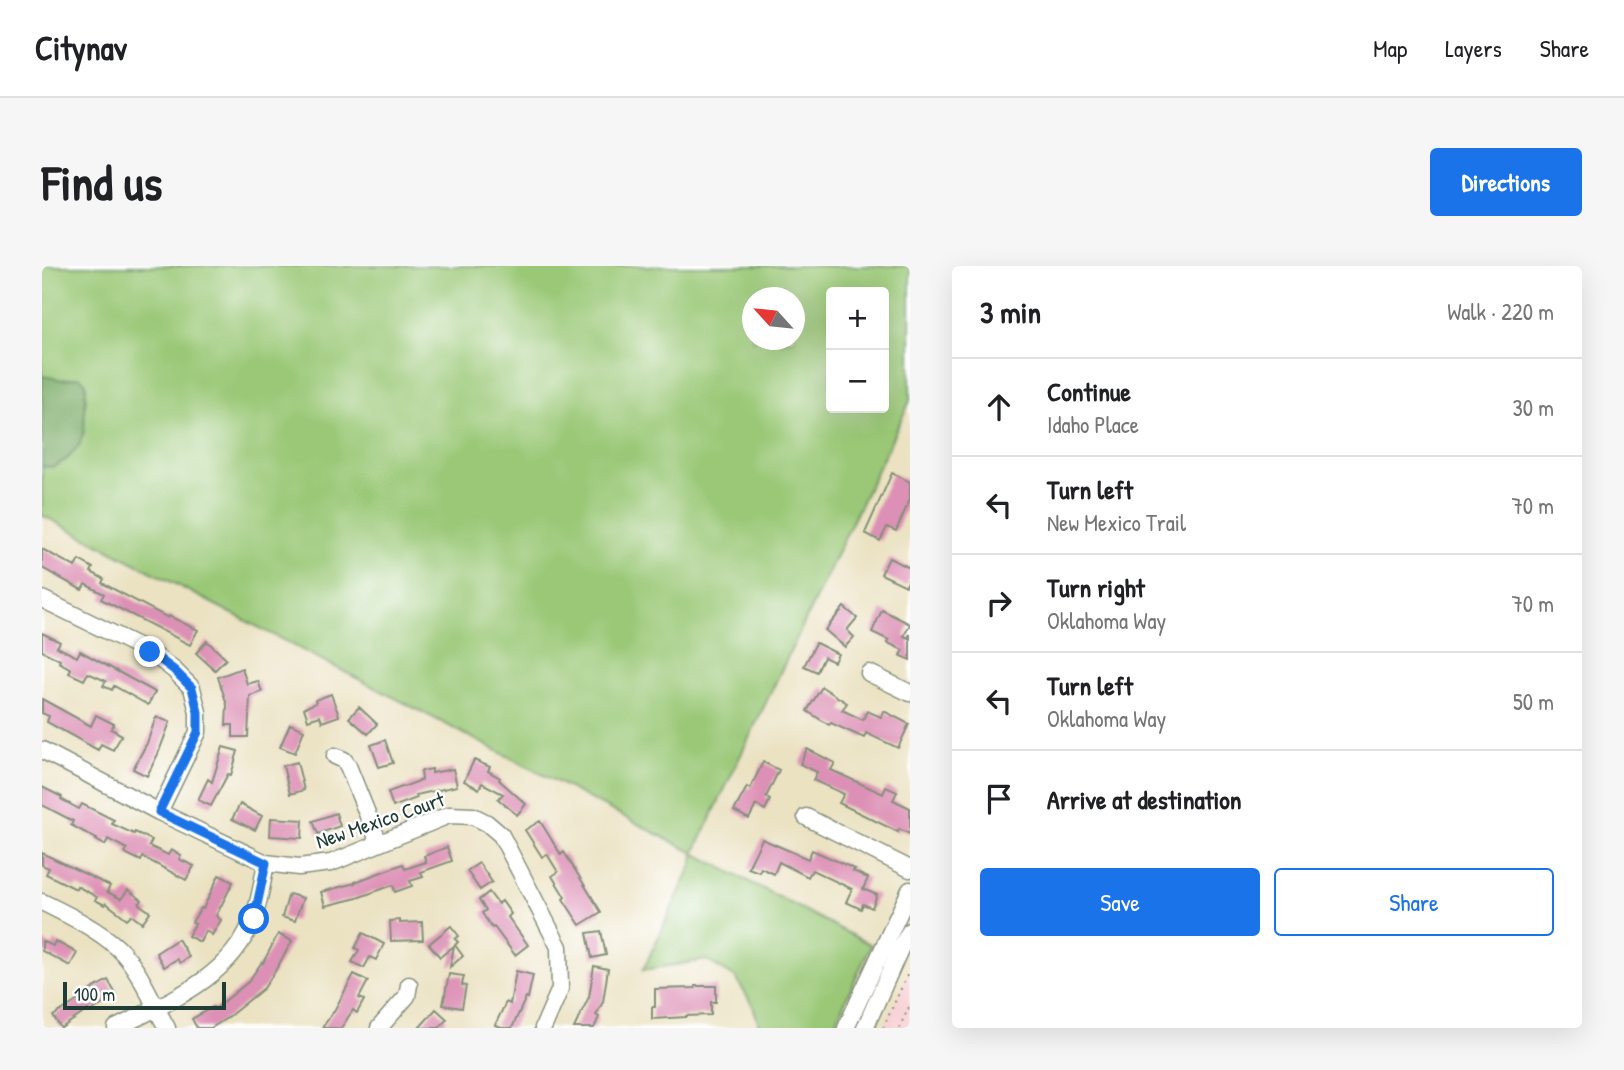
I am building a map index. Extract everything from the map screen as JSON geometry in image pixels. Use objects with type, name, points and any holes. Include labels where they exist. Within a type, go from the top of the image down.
[{"type":"street","points":[[42,598],[150,652],[192,688],[198,712],[198,732],[159,812]]},
{"type":"street","points":[[869,673],[910,693]]},
{"type":"street","name":"New Mexico Court","points":[[42,750],[159,812],[266,863],[299,867],[331,863],[449,815],[473,816],[487,823],[501,835],[559,947],[560,989],[542,1028]]},
{"type":"street","points":[[335,756],[344,760],[348,766],[379,843]]},
{"type":"street","points":[[806,817],[910,869]]},
{"type":"street","points":[[116,1028],[204,981],[226,963],[242,943],[254,919],[266,863]]},
{"type":"street","points":[[846,1028],[910,890]]},
{"type":"street","points":[[42,902],[93,929],[118,948],[133,967],[167,1028]]},
{"type":"street","points":[[865,1028],[906,949],[910,931]]},
{"type":"street","points":[[886,940],[906,949]]},
{"type":"street","points":[[379,1028],[407,996],[410,985]]},
{"type":"path","points":[[883,1028],[910,969]]},
{"type":"path","points":[[899,1028],[910,1005]]},
{"type":"shaded area","points":[[910,969],[910,1028],[883,1028]]},
{"type":"green space","points":[[42,266],[910,266],[910,401],[694,853],[42,515],[42,466],[53,467],[67,459],[86,399],[86,384],[80,377],[63,380],[42,376]]},
{"type":"green space","points":[[42,376],[63,380],[80,377],[86,383],[84,431],[79,446],[67,459],[53,467],[42,466]]},
{"type":"green space","points":[[694,853],[871,945],[833,1028],[760,1028],[753,1006],[736,978],[706,960],[643,970],[693,863]]},
{"type":"building","points":[[892,473],[910,482],[910,499],[896,531],[887,527],[880,541],[865,533]]},
{"type":"building","points":[[42,549],[75,567],[79,560],[93,568],[91,572],[104,579],[102,583],[168,618],[169,616],[198,630],[190,645],[101,599],[104,594],[85,584],[82,590],[42,568]]},
{"type":"building","points":[[889,558],[910,568],[906,586],[881,574]]},
{"type":"building","points":[[844,607],[857,618],[847,630],[854,637],[845,647],[825,630]]},
{"type":"building","points":[[882,610],[910,624],[904,636],[908,638],[910,634],[910,660],[900,655],[903,650],[872,632]]},
{"type":"building","points":[[42,633],[60,642],[57,647],[77,657],[80,651],[155,692],[148,705],[114,686],[112,690],[103,686],[106,681],[88,673],[84,680],[69,673],[71,669],[59,662],[60,660],[42,651]]},
{"type":"building","points":[[207,641],[226,659],[215,670],[196,653]]},
{"type":"building","points":[[816,643],[838,654],[834,662],[824,657],[817,672],[804,666]]},
{"type":"building","points":[[242,668],[247,684],[258,681],[262,692],[250,696],[248,737],[233,737],[233,725],[226,725],[227,705],[218,677]]},
{"type":"building","points":[[822,687],[847,703],[842,710],[863,720],[867,711],[881,717],[884,711],[909,724],[898,748],[866,733],[864,738],[831,723],[829,725],[807,711]]},
{"type":"building","points":[[331,694],[339,716],[322,722],[320,716],[308,720],[304,708]]},
{"type":"building","points":[[42,699],[91,726],[96,715],[114,724],[111,729],[122,735],[113,750],[101,744],[98,750],[47,722],[49,716],[42,713]]},
{"type":"building","points":[[359,707],[377,724],[368,734],[349,718]]},
{"type":"building","points":[[156,717],[170,722],[147,776],[133,769],[147,743]]},
{"type":"building","points":[[290,724],[304,730],[295,753],[280,747]]},
{"type":"building","points":[[385,740],[393,763],[379,767],[371,745]]},
{"type":"building","points":[[223,747],[238,751],[231,775],[228,774],[211,806],[198,800],[208,779],[212,782]]},
{"type":"building","points":[[807,749],[835,763],[831,770],[883,794],[886,787],[897,792],[893,800],[910,808],[910,834],[899,829],[898,832],[839,803],[844,794],[813,780],[817,772],[800,764]]},
{"type":"building","points":[[474,760],[490,767],[488,771],[500,778],[499,780],[526,804],[517,815],[498,799],[503,794],[482,783],[479,789],[464,781]]},
{"type":"building","points":[[297,762],[304,790],[290,794],[283,766]]},
{"type":"building","points":[[763,762],[779,770],[766,797],[770,800],[765,810],[756,805],[749,819],[734,811],[747,787],[750,789]]},
{"type":"building","points":[[432,769],[432,773],[453,769],[457,786],[416,795],[417,798],[393,807],[388,792],[422,780],[421,771]]},
{"type":"building","points":[[42,787],[79,809],[82,804],[114,820],[112,824],[152,840],[149,846],[168,855],[171,850],[181,855],[179,859],[194,866],[186,880],[143,857],[141,861],[125,853],[127,849],[108,839],[105,845],[71,825],[73,821],[42,805]]},
{"type":"building","points":[[240,804],[262,816],[255,830],[232,819]]},
{"type":"building","points":[[336,813],[340,826],[318,834],[313,821]]},
{"type":"building","points":[[271,818],[303,820],[302,838],[270,836]]},
{"type":"building","points":[[540,821],[561,855],[564,852],[601,912],[580,925],[552,876],[558,872],[547,854],[542,857],[525,830]]},
{"type":"building","points":[[762,839],[808,859],[812,850],[855,869],[853,871],[868,878],[863,889],[877,895],[872,908],[863,904],[861,909],[846,902],[852,889],[812,870],[808,877],[779,862],[774,874],[761,868],[759,872],[748,868]]},
{"type":"building","points":[[447,847],[452,861],[421,872],[423,877],[410,881],[412,886],[395,892],[393,885],[325,906],[321,892],[355,883],[403,864],[405,869],[426,862],[424,856]]},
{"type":"building","points":[[42,853],[110,886],[107,892],[121,899],[128,890],[142,900],[139,904],[150,912],[142,923],[131,915],[127,919],[106,903],[105,905],[95,900],[97,897],[46,874],[49,868],[42,865]]},
{"type":"building","points":[[479,863],[492,882],[480,890],[467,871]]},
{"type":"building","points":[[219,875],[233,882],[216,916],[221,920],[212,935],[206,931],[200,942],[188,936],[195,924],[192,922],[201,908],[203,909]]},
{"type":"building","points":[[489,892],[498,904],[502,901],[511,914],[508,917],[528,945],[515,955],[482,913],[486,910],[479,900]]},
{"type":"building","points":[[289,894],[303,898],[295,921],[282,917]]},
{"type":"building","points":[[400,920],[400,923],[422,922],[423,940],[391,941],[390,921]]},
{"type":"building","points":[[451,926],[459,936],[455,939],[458,942],[455,945],[463,956],[450,967],[454,946],[440,957],[429,944]]},
{"type":"building","points":[[601,931],[606,955],[592,958],[587,933]]},
{"type":"building","points":[[363,933],[384,944],[376,960],[370,957],[364,968],[352,962],[359,950],[355,948]]},
{"type":"building","points":[[278,934],[292,941],[264,988],[211,1028],[197,1028],[192,1019],[213,1007],[215,1009],[248,982],[263,963]]},
{"type":"building","points":[[178,939],[189,957],[180,963],[177,959],[164,967],[156,953]]},
{"type":"building","points":[[42,941],[53,946],[55,941],[77,953],[70,966],[42,951]]},
{"type":"building","points":[[594,966],[608,969],[603,1002],[596,1015],[599,1017],[594,1028],[574,1028],[589,997]]},
{"type":"building","points":[[516,971],[533,975],[528,998],[526,997],[512,1028],[501,1028],[495,1025],[506,1002],[510,1004]]},
{"type":"building","points":[[354,974],[368,981],[359,998],[364,1000],[357,1013],[353,1010],[341,1028],[322,1028],[334,1011]]},
{"type":"building","points":[[449,974],[464,976],[462,985],[466,986],[462,1008],[443,1005]]},
{"type":"building","points":[[108,980],[117,996],[89,1012],[88,1010],[61,1028],[53,1016]]},
{"type":"building","points":[[716,986],[716,1002],[711,1002],[711,1015],[652,1019],[655,989]]},
{"type":"building","points":[[436,1009],[447,1019],[439,1028],[419,1028]]},
{"type":"route","points":[[150,652],[192,688],[198,712],[198,732],[159,812],[266,863],[254,919]]}]
